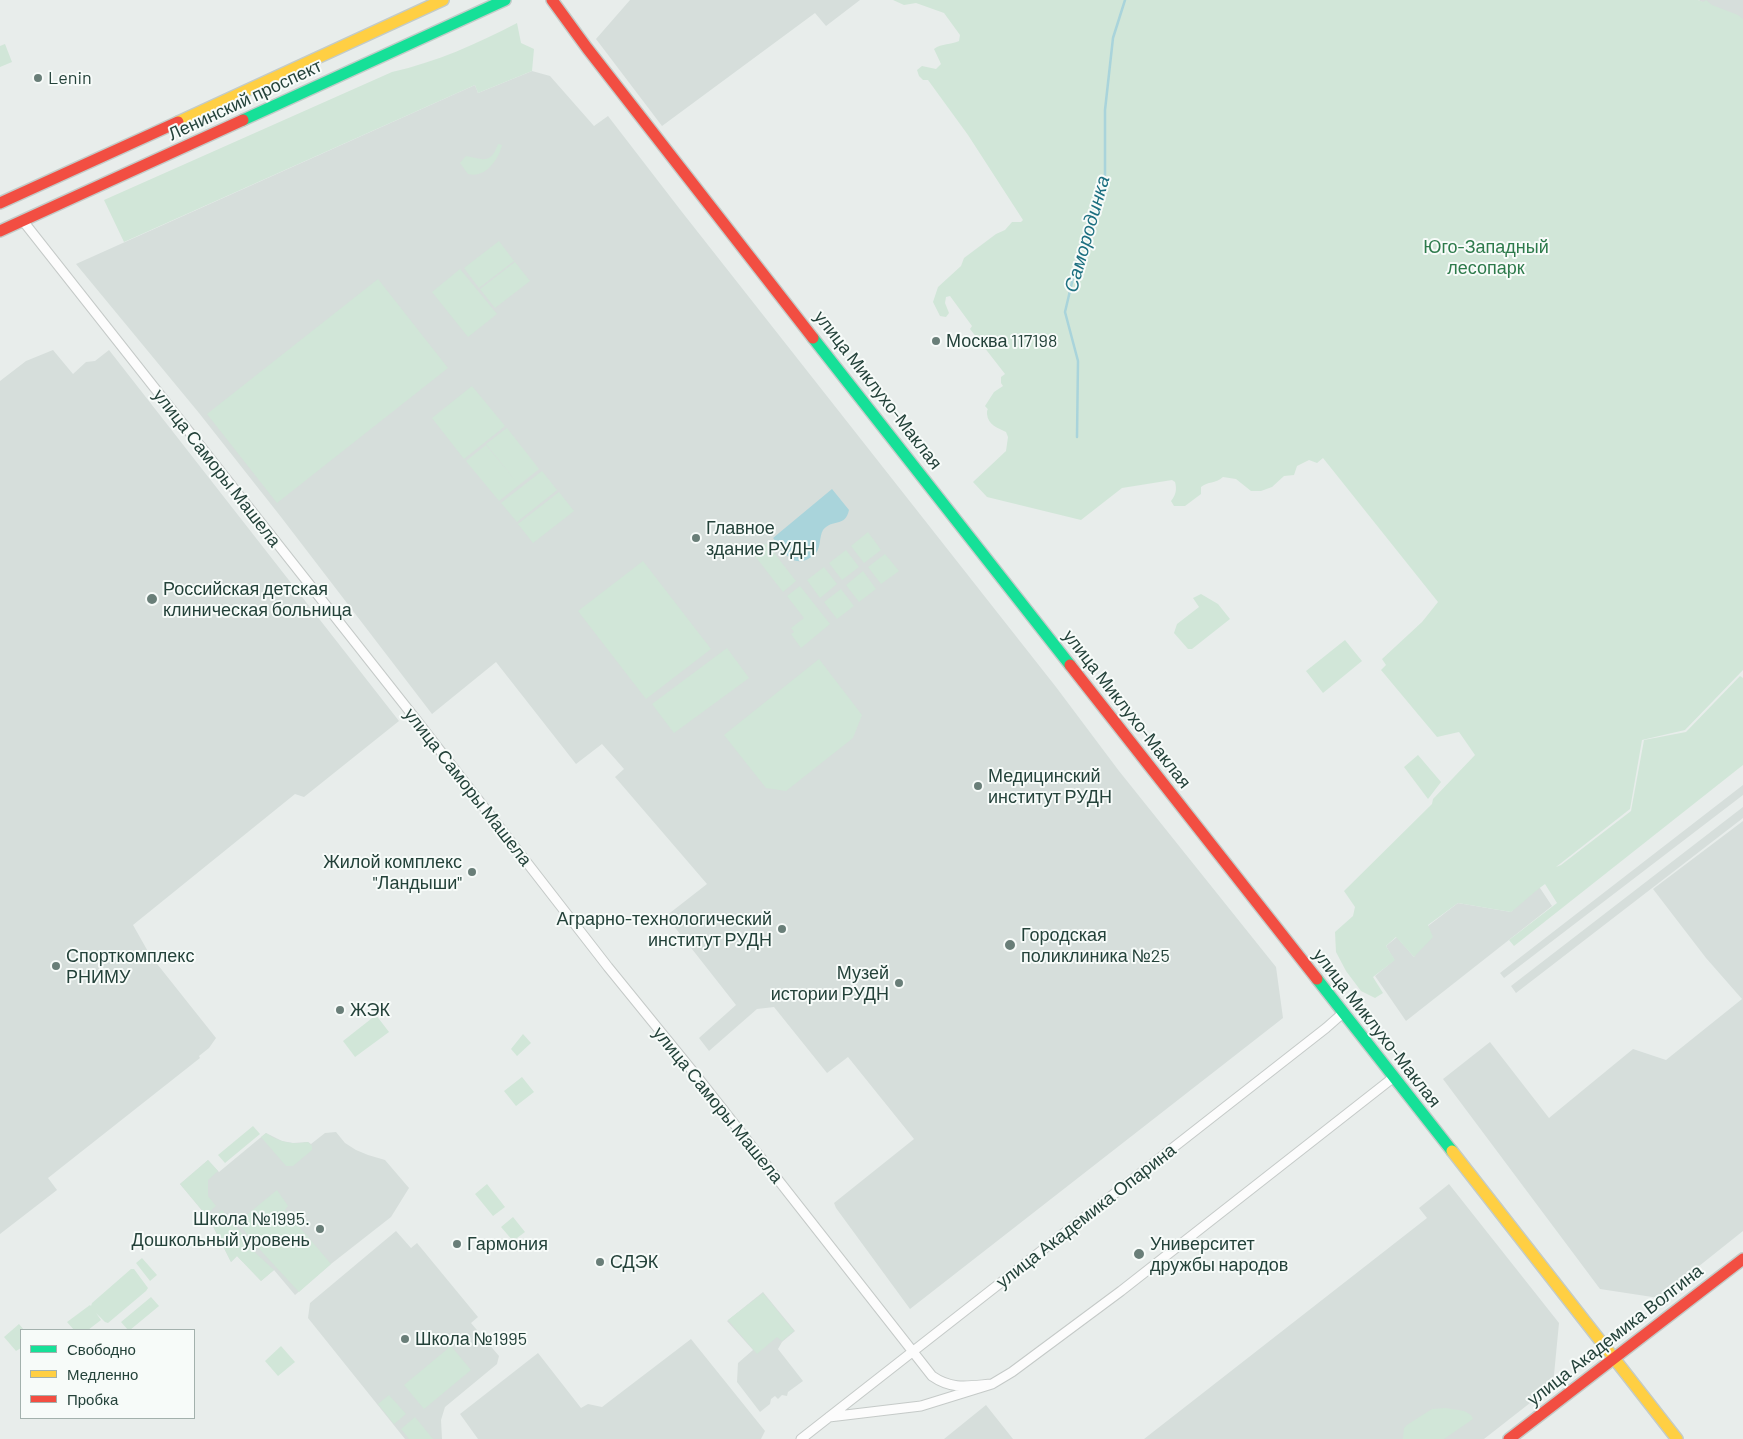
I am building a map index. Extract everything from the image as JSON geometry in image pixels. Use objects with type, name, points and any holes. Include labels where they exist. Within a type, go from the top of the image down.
[{"type":"main road","name":"Ленинский проспект","points":[[0,203],[442,0]]},
{"type":"main road","name":"Ленинский проспект","points":[[0,231],[505,0]]},
{"type":"main road","name":"улица Миклухо-Маклая","points":[[552,0],[688,178],[1677,1439]]},
{"type":"main road","name":"улица Академика Волгина","points":[[1509,1439],[1743,1259]]},
{"type":"street","name":"улица Саморы Машела","points":[[23,221],[414,717],[584,937],[699,1079],[932,1376],[942,1383],[953,1386],[992,1384]]},
{"type":"street","name":"улица Академика Опарина","points":[[801,1439],[1326,1028],[1342,1013]]},
{"type":"street","name":"улица Академика Опарина","points":[[829,1418],[920,1406],[992,1384],[1012,1372],[1121,1291],[1394,1077]]},
{"type":"shaded area","points":[[630,0],[860,0],[826,26],[815,13],[662,126],[596,39]]},
{"type":"shaded area","points":[[1698,0],[1743,0],[1743,23],[1742,22]]},
{"type":"shaded area","points":[[532,71],[550,76],[594,126],[608,116],[1056,687],[1119,771],[1276,967],[1283,1018],[910,1309],[834,1203],[914,1139],[848,1057],[827,1073],[774,1007],[757,1009],[709,1051],[699,1038],[736,1005],[666,916],[707,884],[615,777],[624,769],[602,744],[576,764],[496,662],[432,714],[199,413],[76,264],[475,85],[478,93]]},
{"type":"shaded area","name":"Российская детская клиническая больница","points":[[53,350],[73,374],[86,362],[95,361],[109,350],[399,721],[304,797],[295,794],[133,925],[150,955],[216,1038],[209,1048],[199,1056],[200,1058],[48,1178],[57,1190],[0,1234],[0,381],[26,361]]},
{"type":"shaded area","points":[[1743,785],[1743,795],[1504,978],[1500,973]]},
{"type":"shaded area","points":[[1743,807],[1743,818],[1516,993],[1511,986]]},
{"type":"shaded area","points":[[1743,821],[1743,1231],[1659,1298],[1600,1289],[1443,1079],[1490,1042],[1549,1118],[1633,1049],[1666,1060],[1742,999],[1706,958],[1653,889]]},
{"type":"shaded area","points":[[1536,882],[1552,906],[1406,1021],[1375,976],[1394,960],[1386,946],[1397,937],[1414,957],[1428,926],[1458,903],[1511,912],[1531,885]]},
{"type":"shaded area","points":[[336,1132],[345,1143],[356,1150],[385,1160],[409,1188],[391,1217],[295,1295],[274,1270],[261,1281],[237,1256],[231,1262],[209,1219],[180,1184],[208,1160],[219,1172],[266,1133],[282,1141],[293,1143],[308,1142],[311,1144],[325,1133]]},
{"type":"shaded area","points":[[1449,1184],[1559,1323],[1553,1385],[1484,1439],[1144,1439],[1427,1218],[1419,1208]]},
{"type":"shaded area","name":"Школа №1995","points":[[396,1231],[411,1248],[417,1243],[478,1317],[471,1323],[499,1356],[497,1364],[445,1407],[441,1420],[442,1439],[405,1439],[308,1318],[310,1303]]},
{"type":"shaded area","points":[[763,1292],[795,1331],[782,1342],[778,1349],[803,1381],[788,1392],[787,1396],[782,1395],[778,1399],[775,1396],[771,1399],[770,1404],[760,1412],[737,1382],[738,1363],[753,1350],[727,1321]]},
{"type":"shaded area","points":[[691,1339],[765,1431],[761,1439],[478,1439],[460,1414],[538,1353],[581,1408],[588,1404],[602,1407]]},
{"type":"shaded area","points":[[986,1405],[1013,1439],[944,1439]]},
{"type":"green space","name":"Юго-Западный лесопарк","points":[[893,0],[1698,0],[1703,2],[1706,0],[1712,5],[1738,15],[1743,19],[1743,670],[1685,730],[1642,740],[1630,809],[1556,867],[1631,811],[1644,740],[1686,732],[1740,676],[1743,678],[1743,765],[1514,946],[1509,940],[1557,903],[1545,884],[1511,912],[1458,903],[1428,925],[1433,937],[1414,957],[1396,937],[1386,946],[1395,960],[1373,977],[1383,993],[1375,998],[1361,991],[1346,971],[1336,952],[1335,932],[1353,916],[1355,907],[1344,891],[1432,804],[1433,799],[1475,755],[1459,732],[1437,737],[1381,670],[1386,665],[1382,659],[1422,622],[1438,602],[1323,458],[1317,463],[1309,460],[1297,466],[1294,475],[1284,476],[1272,487],[1261,491],[1251,491],[1236,479],[1223,477],[1201,487],[1201,494],[1185,506],[1174,506],[1171,501],[1176,490],[1175,482],[1172,480],[1122,488],[1081,520],[987,497],[973,482],[1006,451],[1008,437],[1006,432],[989,421],[988,409],[985,406],[994,392],[1003,386],[1001,377],[1005,374],[970,329],[972,326],[950,296],[946,297],[945,303],[949,313],[946,317],[940,316],[933,302],[938,287],[961,266],[964,258],[996,234],[1005,230],[1012,222],[1021,222],[1023,220],[968,135],[928,80],[923,80],[919,76],[917,70],[922,66],[936,69],[941,64],[934,49],[959,41],[960,35],[944,13],[916,3],[904,5]]},
{"type":"green space","points":[[517,23],[521,43],[534,49],[532,71],[478,93],[475,85],[124,242],[104,200],[392,72],[456,52]]},
{"type":"green space","points":[[5,44],[12,62],[0,67],[0,46]]},
{"type":"green space","points":[[498,144],[502,145],[498,156],[490,167],[480,174],[468,174],[460,163],[466,156],[481,159],[489,158]]},
{"type":"green space","points":[[499,241],[514,261],[479,288],[464,268]]},
{"type":"green space","points":[[515,262],[530,281],[495,308],[480,289]]},
{"type":"green space","points":[[460,269],[497,314],[468,337],[432,292]]},
{"type":"green space","points":[[378,279],[448,368],[277,503],[207,414]]},
{"type":"green space","points":[[472,386],[505,426],[464,459],[432,418]]},
{"type":"green space","points":[[507,428],[539,469],[519,485],[486,444]]},
{"type":"green space","points":[[486,445],[519,485],[499,501],[466,461]]},
{"type":"green space","points":[[542,471],[557,490],[517,522],[501,503]]},
{"type":"green space","points":[[559,492],[574,511],[533,543],[518,524]]},
{"type":"green space","points":[[868,532],[881,550],[864,563],[851,546]]},
{"type":"green space","points":[[761,544],[767,544],[796,581],[783,592],[751,551]]},
{"type":"green space","points":[[846,550],[859,567],[842,580],[829,563]]},
{"type":"green space","points":[[885,554],[899,571],[881,584],[868,567]]},
{"type":"green space","points":[[643,561],[711,649],[646,699],[578,611]]},
{"type":"green space","points":[[824,567],[837,584],[820,598],[807,580]]},
{"type":"green space","points":[[863,571],[876,589],[859,602],[846,585]]},
{"type":"green space","points":[[800,586],[830,624],[801,648],[791,634],[794,632],[791,628],[804,618],[787,596]]},
{"type":"green space","points":[[841,589],[854,606],[837,619],[824,602]]},
{"type":"green space","points":[[1201,594],[1218,604],[1230,619],[1192,649],[1188,649],[1174,633],[1177,624],[1199,607],[1193,598]]},
{"type":"green space","points":[[1345,640],[1362,661],[1323,693],[1306,671]]},
{"type":"green space","points":[[727,648],[749,678],[674,733],[652,704]]},
{"type":"green space","points":[[819,659],[862,715],[853,738],[786,791],[766,788],[724,735]]},
{"type":"green space","points":[[1418,755],[1441,782],[1428,799],[1404,767]]},
{"type":"green space","points":[[376,1015],[389,1032],[355,1057],[343,1041]]},
{"type":"green space","points":[[523,1034],[531,1043],[517,1056],[511,1049]]},
{"type":"green space","points":[[522,1077],[534,1092],[516,1106],[504,1091]]},
{"type":"green space","points":[[253,1126],[260,1134],[225,1163],[218,1155]]},
{"type":"green space","points":[[266,1133],[286,1142],[308,1142],[312,1146],[312,1150],[293,1166],[286,1166],[261,1137]]},
{"type":"green space","points":[[208,1160],[218,1171],[208,1180],[208,1196],[216,1206],[206,1215],[180,1184]]},
{"type":"green space","points":[[487,1184],[505,1207],[493,1216],[475,1194]]},
{"type":"green space","points":[[277,1190],[288,1206],[285,1210],[331,1264],[299,1292],[252,1241],[238,1222]]},
{"type":"green space","points":[[222,1210],[250,1243],[248,1246],[274,1270],[261,1281],[237,1256],[231,1262],[213,1226],[215,1216]]},
{"type":"green space","points":[[513,1217],[525,1232],[513,1241],[501,1227]]},
{"type":"green space","points":[[142,1258],[157,1275],[150,1281],[136,1263]]},
{"type":"green space","points":[[131,1269],[134,1269],[148,1288],[108,1323],[96,1313],[101,1320],[89,1329],[73,1329],[67,1322],[91,1306],[92,1303]]},
{"type":"green space","points":[[763,1293],[794,1331],[782,1341],[777,1337],[757,1354],[728,1320]]},
{"type":"green space","points":[[151,1297],[159,1306],[131,1329],[127,1329],[121,1322]]},
{"type":"green space","points":[[19,1324],[23,1329],[20,1329],[20,1349],[16,1351],[4,1337]]},
{"type":"green space","points":[[281,1346],[295,1362],[278,1376],[265,1361]]},
{"type":"green space","points":[[451,1346],[471,1370],[424,1409],[404,1385]]},
{"type":"green space","points":[[389,1395],[406,1414],[394,1424],[378,1404]]},
{"type":"green space","points":[[1445,1408],[1464,1411],[1471,1415],[1473,1419],[1444,1439],[1403,1439],[1404,1428],[1407,1425],[1432,1409]]},
{"type":"green space","points":[[415,1417],[433,1439],[409,1439],[401,1429]]},
{"type":"water","points":[[832,489],[849,510],[847,516],[842,521],[831,524],[823,530],[818,551],[813,556],[800,561],[791,559],[773,538]]},
{"type":"waterway","name":"Самородинка","points":[[1077,437],[1078,361],[1065,312],[1082,240],[1105,175],[1105,110],[1113,38],[1125,0]]},
{"type":"traffic: fast","points":[[243,120],[505,0]]},
{"type":"traffic: fast","points":[[813,338],[1070,665]]},
{"type":"traffic: fast","points":[[1317,979],[1452,1151]]},
{"type":"traffic: slow","points":[[178,122],[443,0]]},
{"type":"traffic: slow","points":[[1452,1151],[1677,1439]]},
{"type":"traffic: jam","points":[[552,0],[587,48],[813,338]]},
{"type":"traffic: jam","points":[[0,231],[243,120]]},
{"type":"traffic: jam","points":[[0,203],[178,122]]},
{"type":"traffic: jam","points":[[1070,665],[1317,979]]},
{"type":"traffic: jam","points":[[1509,1439],[1743,1259]]},
{"type":"place","name":"Lenin","points":[[38,78]]},
{"type":"place","name":"Москва 117198","points":[[936,341]]},
{"type":"place","name":"Главное здание РУДН","points":[[696,538]]},
{"type":"place","name":"Российская детская клиническая больница","points":[[152,599]]},
{"type":"place","name":"Медицинский институт РУДН","points":[[978,786]]},
{"type":"place","name":"Жилой комплекс \"Ландыши\"","points":[[472,872]]},
{"type":"place","name":"Аграрно-технологический институт РУДН","points":[[782,929]]},
{"type":"place","name":"Городская поликлиника №25","points":[[1010,945]]},
{"type":"place","name":"Спорткомплекс РНИМУ","points":[[56,966]]},
{"type":"place","name":"Музей истории РУДН","points":[[899,983]]},
{"type":"place","name":"ЖЭК","points":[[340,1010]]},
{"type":"place","name":"Школа №1995. Дошкольный уровень","points":[[320,1229]]},
{"type":"place","name":"Гармония","points":[[457,1244]]},
{"type":"place","name":"Университет дружбы народов","points":[[1139,1254]]},
{"type":"place","name":"СДЭК","points":[[600,1262]]},
{"type":"place","name":"Школа №1995","points":[[405,1339]]}]
